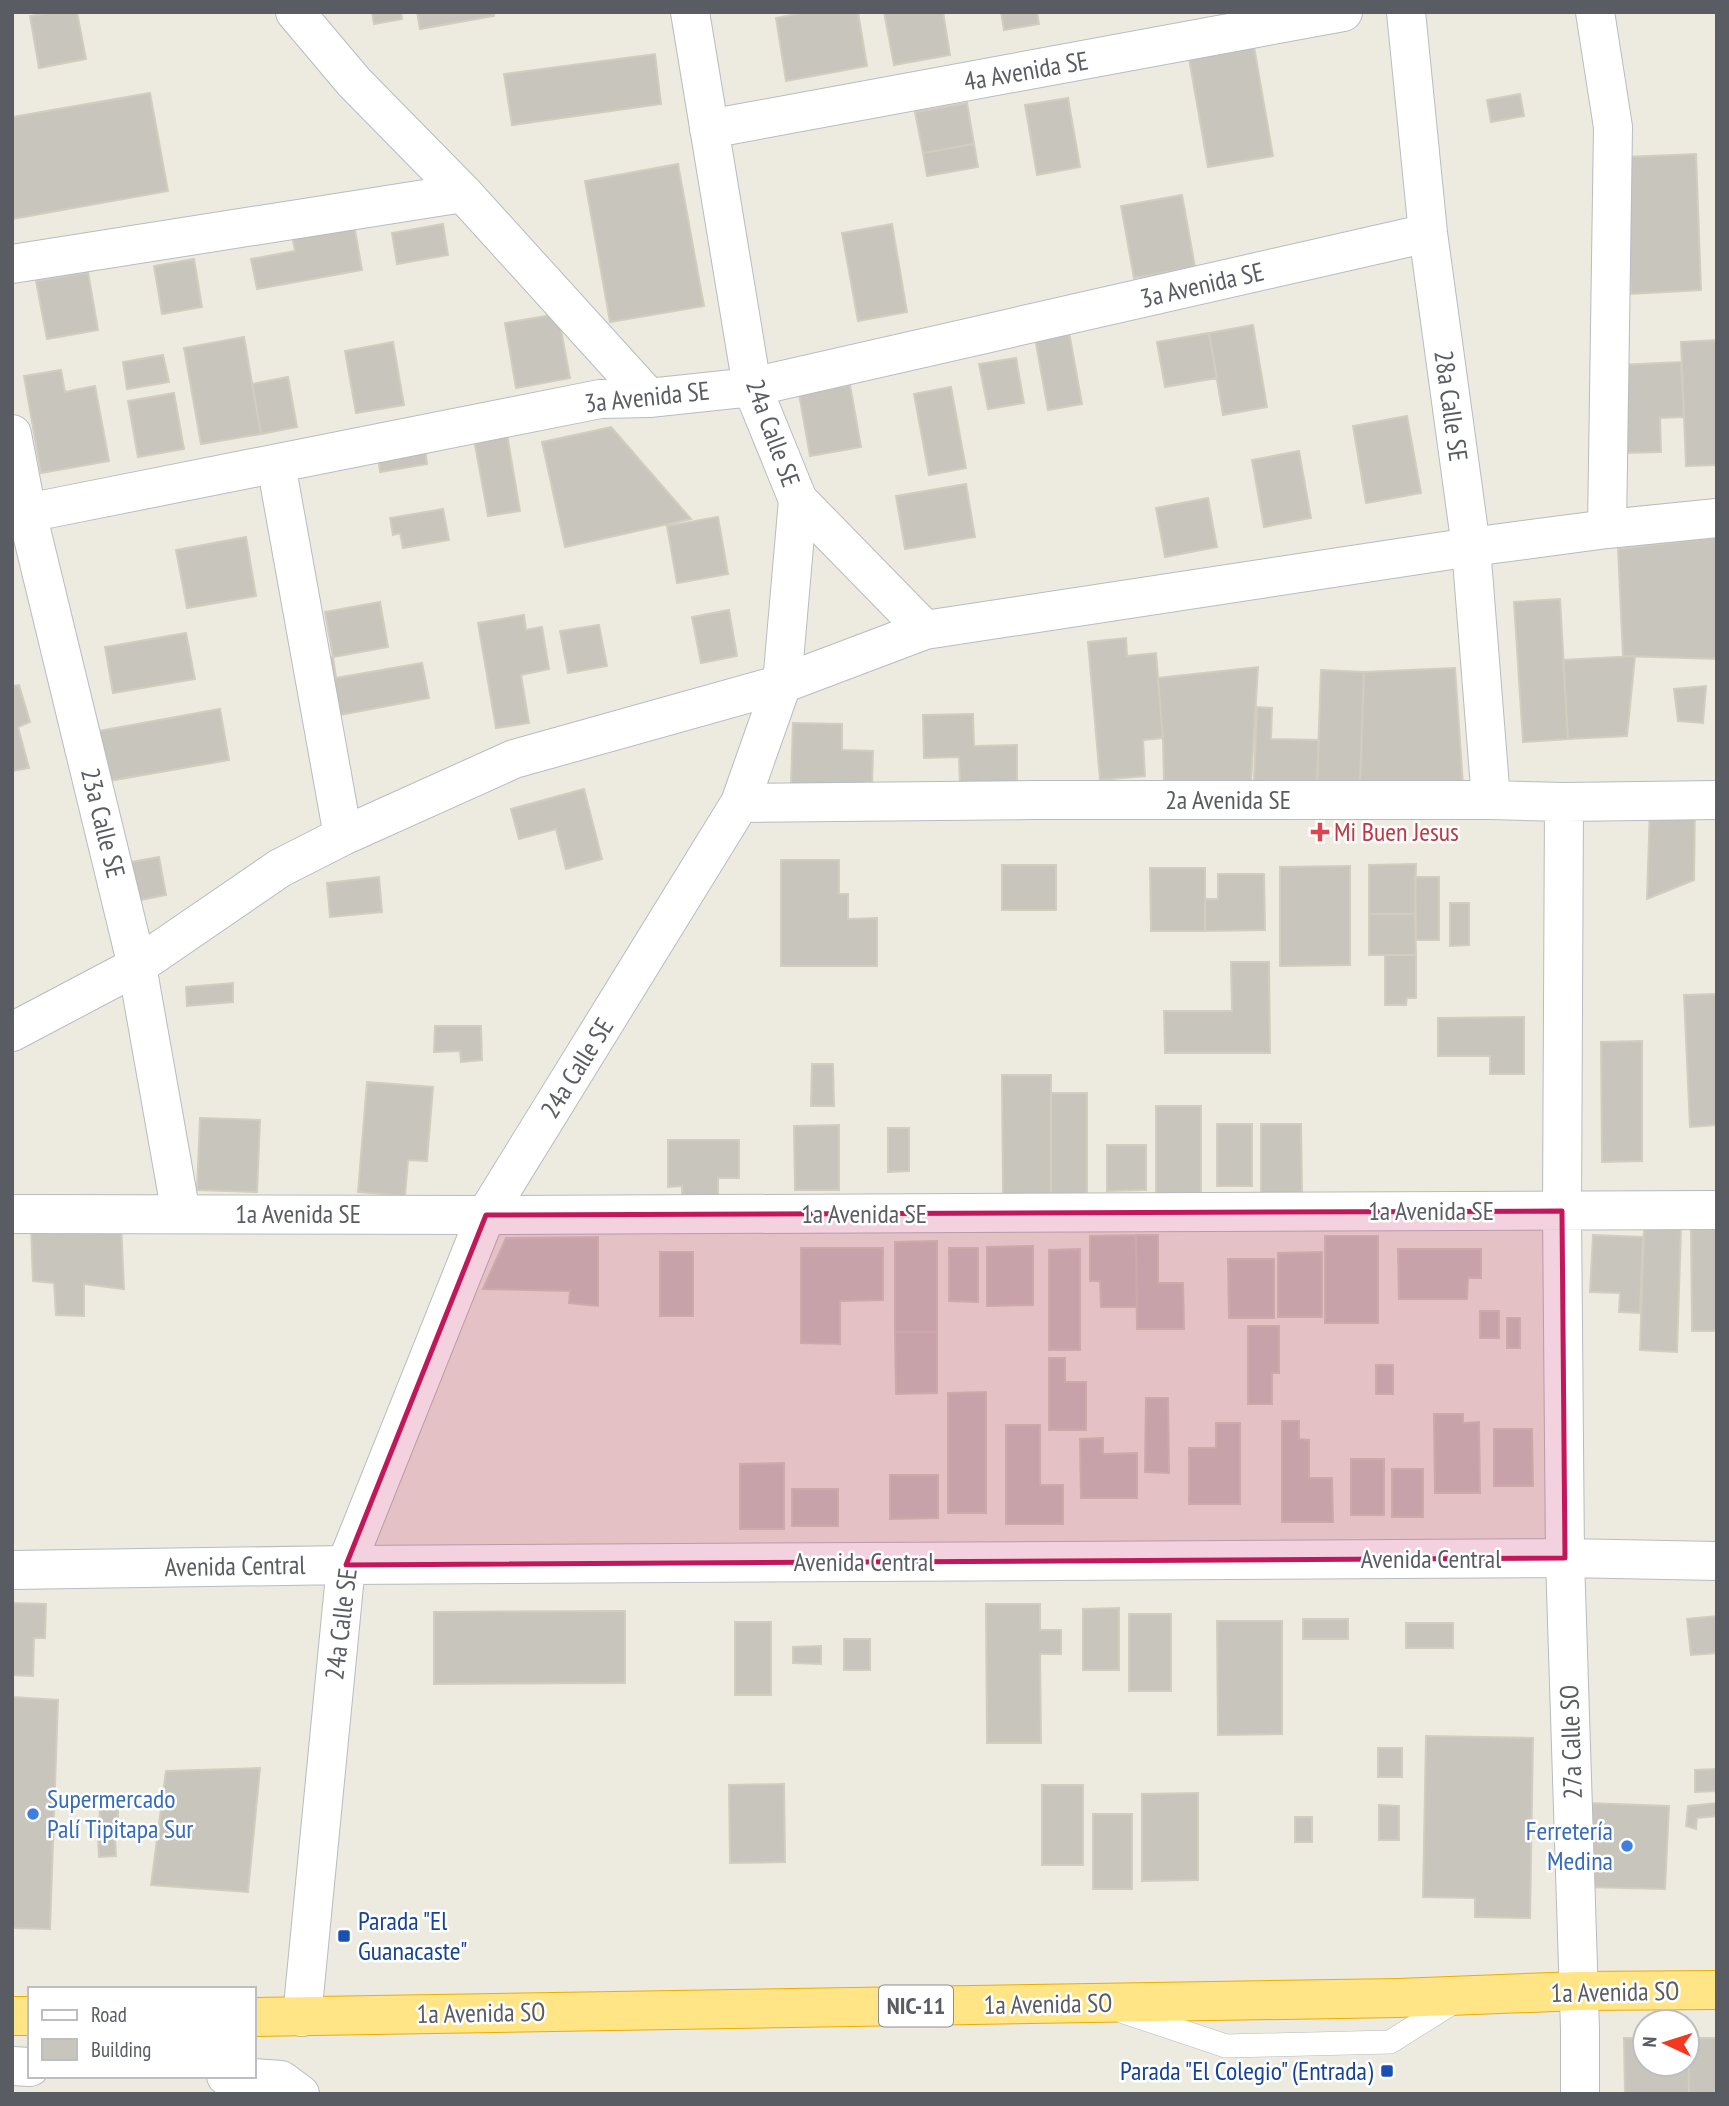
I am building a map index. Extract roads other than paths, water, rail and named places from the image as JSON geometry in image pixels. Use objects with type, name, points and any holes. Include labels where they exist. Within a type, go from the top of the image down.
[{"type":"highway","name":"1a Avenida SO","points":[[256,2017],[1462,1997],[1579,1991],[1717,1990]]},
{"type":"street","points":[[295,12],[354,82],[463,193],[649,398]]},
{"type":"street","name":"24a Calle SE","points":[[302,2017],[346,1565],[486,1215],[740,803],[782,684],[798,500],[752,387],[690,12]]},
{"type":"street","name":"4a Avenida SE","points":[[709,129],[1343,12]]},
{"type":"street","name":"28a Calle SE","points":[[1406,12],[1428,233],[1471,547],[1491,800]]},
{"type":"street","points":[[1595,12],[1614,127],[1607,529]]},
{"type":"street","points":[[12,264],[463,193]]},
{"type":"street","name":"3a Avenida SE","points":[[27,513],[600,399],[649,398],[752,387],[1428,233]]},
{"type":"street","name":"23a Calle SE","points":[[12,434],[27,513],[137,966],[181,1214]]},
{"type":"street","points":[[276,464],[343,836]]},
{"type":"street","points":[[798,500],[925,630]]},
{"type":"street","points":[[12,1032],[137,966],[279,869],[343,836],[514,759],[782,684],[925,630],[1471,547],[1717,518]]},
{"type":"street","name":"2a Avenida SE","points":[[740,803],[1033,800],[1491,800],[1564,803],[1717,800]]},
{"type":"street","name":"27a Calle SO","points":[[1564,803],[1562,1210],[1565,1558],[1580,2094]]},
{"type":"street","name":"1a Avenida SE","points":[[12,1214],[486,1215],[1717,1210]]},
{"type":"street","name":"Avenida Central","points":[[12,1570],[346,1565],[1565,1558],[1717,1561]]},
{"type":"street","points":[[254,2078],[281,2080],[300,2094]]},
{"type":"place","name":"Mi Buen Jesus","points":[[1320,832]]},
{"type":"place","name":"Supermercado Palí Tipitapa Sur","points":[[33,1814]]},
{"type":"place","name":"Ferretería Medina","points":[[1627,1846]]},
{"type":"place","name":"Parada \"El Guanacaste\"","points":[[344,1936]]},
{"type":"place","name":"Parada \"El Colegio\" (Entrada)","points":[[1387,2071]]}]
